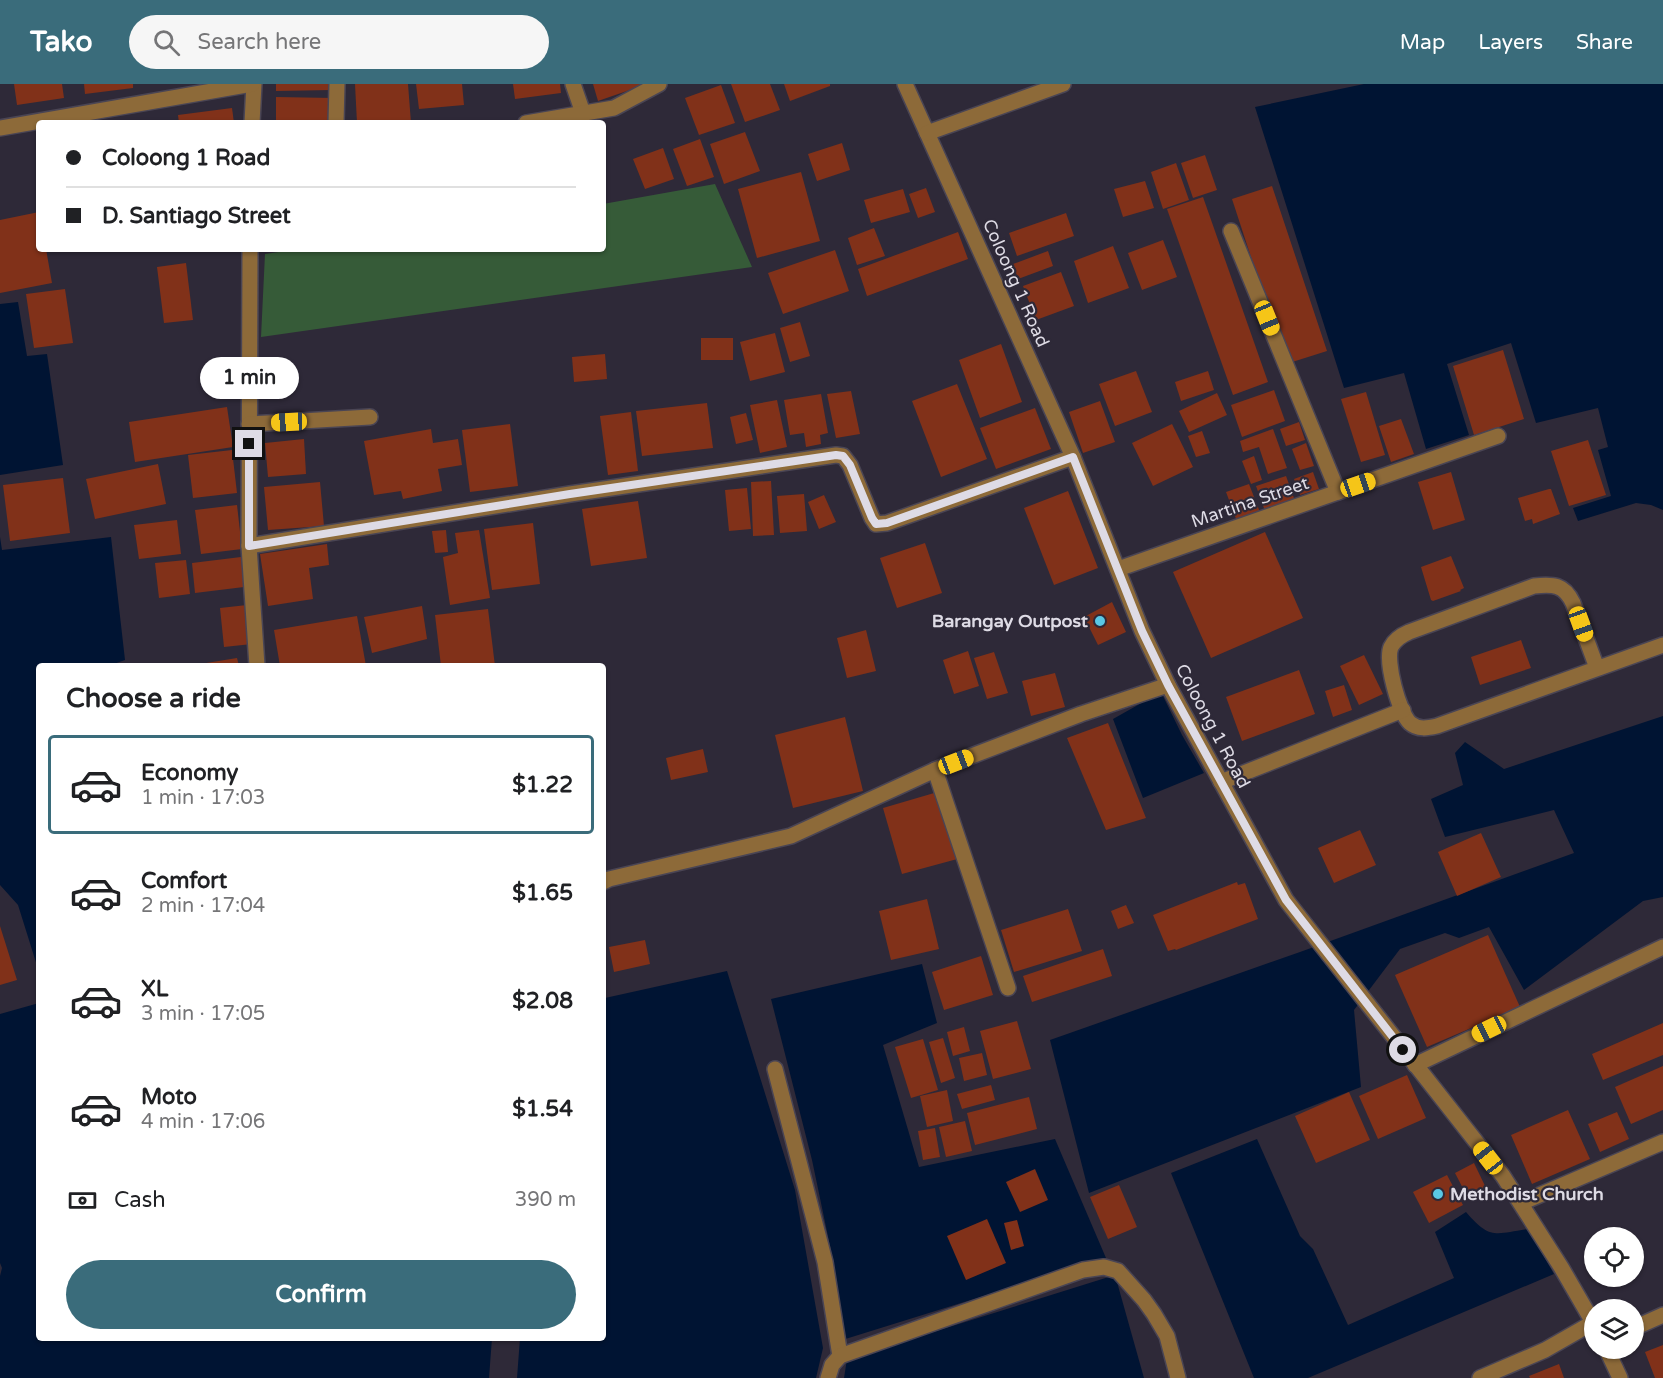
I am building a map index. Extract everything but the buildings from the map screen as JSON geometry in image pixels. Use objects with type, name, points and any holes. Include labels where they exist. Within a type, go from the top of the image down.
[{"type":"street","points":[[46,120],[253,84],[252,120]]},
{"type":"street","points":[[336,120],[337,84]]},
{"type":"street","points":[[573,84],[584,113]]},
{"type":"street","points":[[543,120],[614,108],[659,84]]},
{"type":"street","name":"Coloong 1 Road","points":[[905,84],[1073,457],[1142,631],[1168,685],[1286,900],[1503,1176],[1584,1307]]},
{"type":"street","points":[[927,133],[1063,84]]},
{"type":"street","points":[[0,128],[36,122]]},
{"type":"street","points":[[1231,231],[1338,492]]},
{"type":"street","points":[[250,252],[249,546],[257,663]]},
{"type":"street","points":[[249,424],[370,417]]},
{"type":"street","name":"Martina Street","points":[[1118,569],[1498,436]]},
{"type":"street","points":[[249,546],[570,494],[836,455],[843,456],[850,465],[876,524],[887,523],[1073,457]]},
{"type":"street","points":[[1597,668],[1569,593],[1559,587],[1547,585],[1534,586],[1409,632],[1399,637],[1392,645],[1389,654],[1391,675],[1403,710],[1411,724],[1428,728],[1663,645]]},
{"type":"street","points":[[606,880],[791,836],[935,770],[1081,714],[1168,685]]},
{"type":"street","points":[[1221,782],[1403,710]]},
{"type":"street","points":[[935,770],[1008,988]]},
{"type":"street","points":[[1415,1065],[1663,947]]},
{"type":"street","points":[[775,1069],[825,1262],[840,1356]]},
{"type":"street","points":[[1521,1203],[1663,1142]]},
{"type":"street","points":[[828,1378],[832,1365],[840,1356],[870,1344],[1083,1270],[1104,1268],[1118,1271],[1154,1314],[1167,1336],[1178,1378]]},
{"type":"street","points":[[1644,1324],[1663,1315]]},
{"type":"street","points":[[1480,1378],[1545,1350],[1584,1329]]},
{"type":"street","points":[[1611,1359],[1620,1378]]},
{"type":"green space","points":[[715,184],[752,267],[261,337],[265,254],[279,252],[606,252],[606,203]]},
{"type":"water","points":[[1364,84],[1663,84],[1663,510],[1651,505],[1636,503],[1578,521],[1573,508],[1611,496],[1598,450],[1608,447],[1598,408],[1536,423],[1511,343],[1447,364],[1469,435],[1426,449],[1404,373],[1344,388],[1255,107]]},
{"type":"water","points":[[18,302],[27,356],[47,354],[63,465],[0,475],[0,304]]},
{"type":"water","points":[[0,537],[2,550],[111,537],[125,660],[116,663],[36,663],[36,962],[18,905],[0,885]]},
{"type":"water","points":[[1161,692],[1204,773],[1143,798],[1113,719]]},
{"type":"water","points":[[1663,716],[1663,897],[1643,901],[1524,990],[1489,927],[1459,938],[1445,933],[1400,949],[1354,1010],[1361,1087],[1089,1193],[1050,1040],[1574,853],[1554,810],[1445,837],[1431,799],[1463,785],[1455,753],[1465,742],[1504,769]]},
{"type":"water","points":[[922,964],[937,1023],[883,1045],[919,1167],[1055,1139],[1106,1258],[839,1341],[834,1265],[812,1160],[771,999]]},
{"type":"water","points":[[727,971],[795,1190],[823,1348],[816,1378],[517,1378],[520,1341],[606,1341],[606,998]]},
{"type":"water","points":[[36,1004],[36,1341],[492,1341],[489,1378],[0,1378],[0,1276],[2,1268],[0,1263],[0,1014]]},
{"type":"water","points":[[1257,1139],[1300,1236],[1313,1249],[1348,1325],[1454,1278],[1435,1232],[1466,1212],[1481,1227],[1494,1233],[1528,1229],[1554,1274],[1308,1378],[1254,1378],[1171,1173]]},
{"type":"water","points":[[1115,1275],[1144,1378],[844,1378],[847,1359]]},
{"type":"place","name":"Barangay Outpost","points":[[1100,621]]},
{"type":"place","name":"Methodist Church","points":[[1438,1194]]},
{"type":"route","points":[[249,444],[249,546],[570,494],[836,455],[843,456],[850,465],[876,524],[887,523],[1073,457],[1142,631],[1168,685],[1286,900],[1403,1050]]}]
